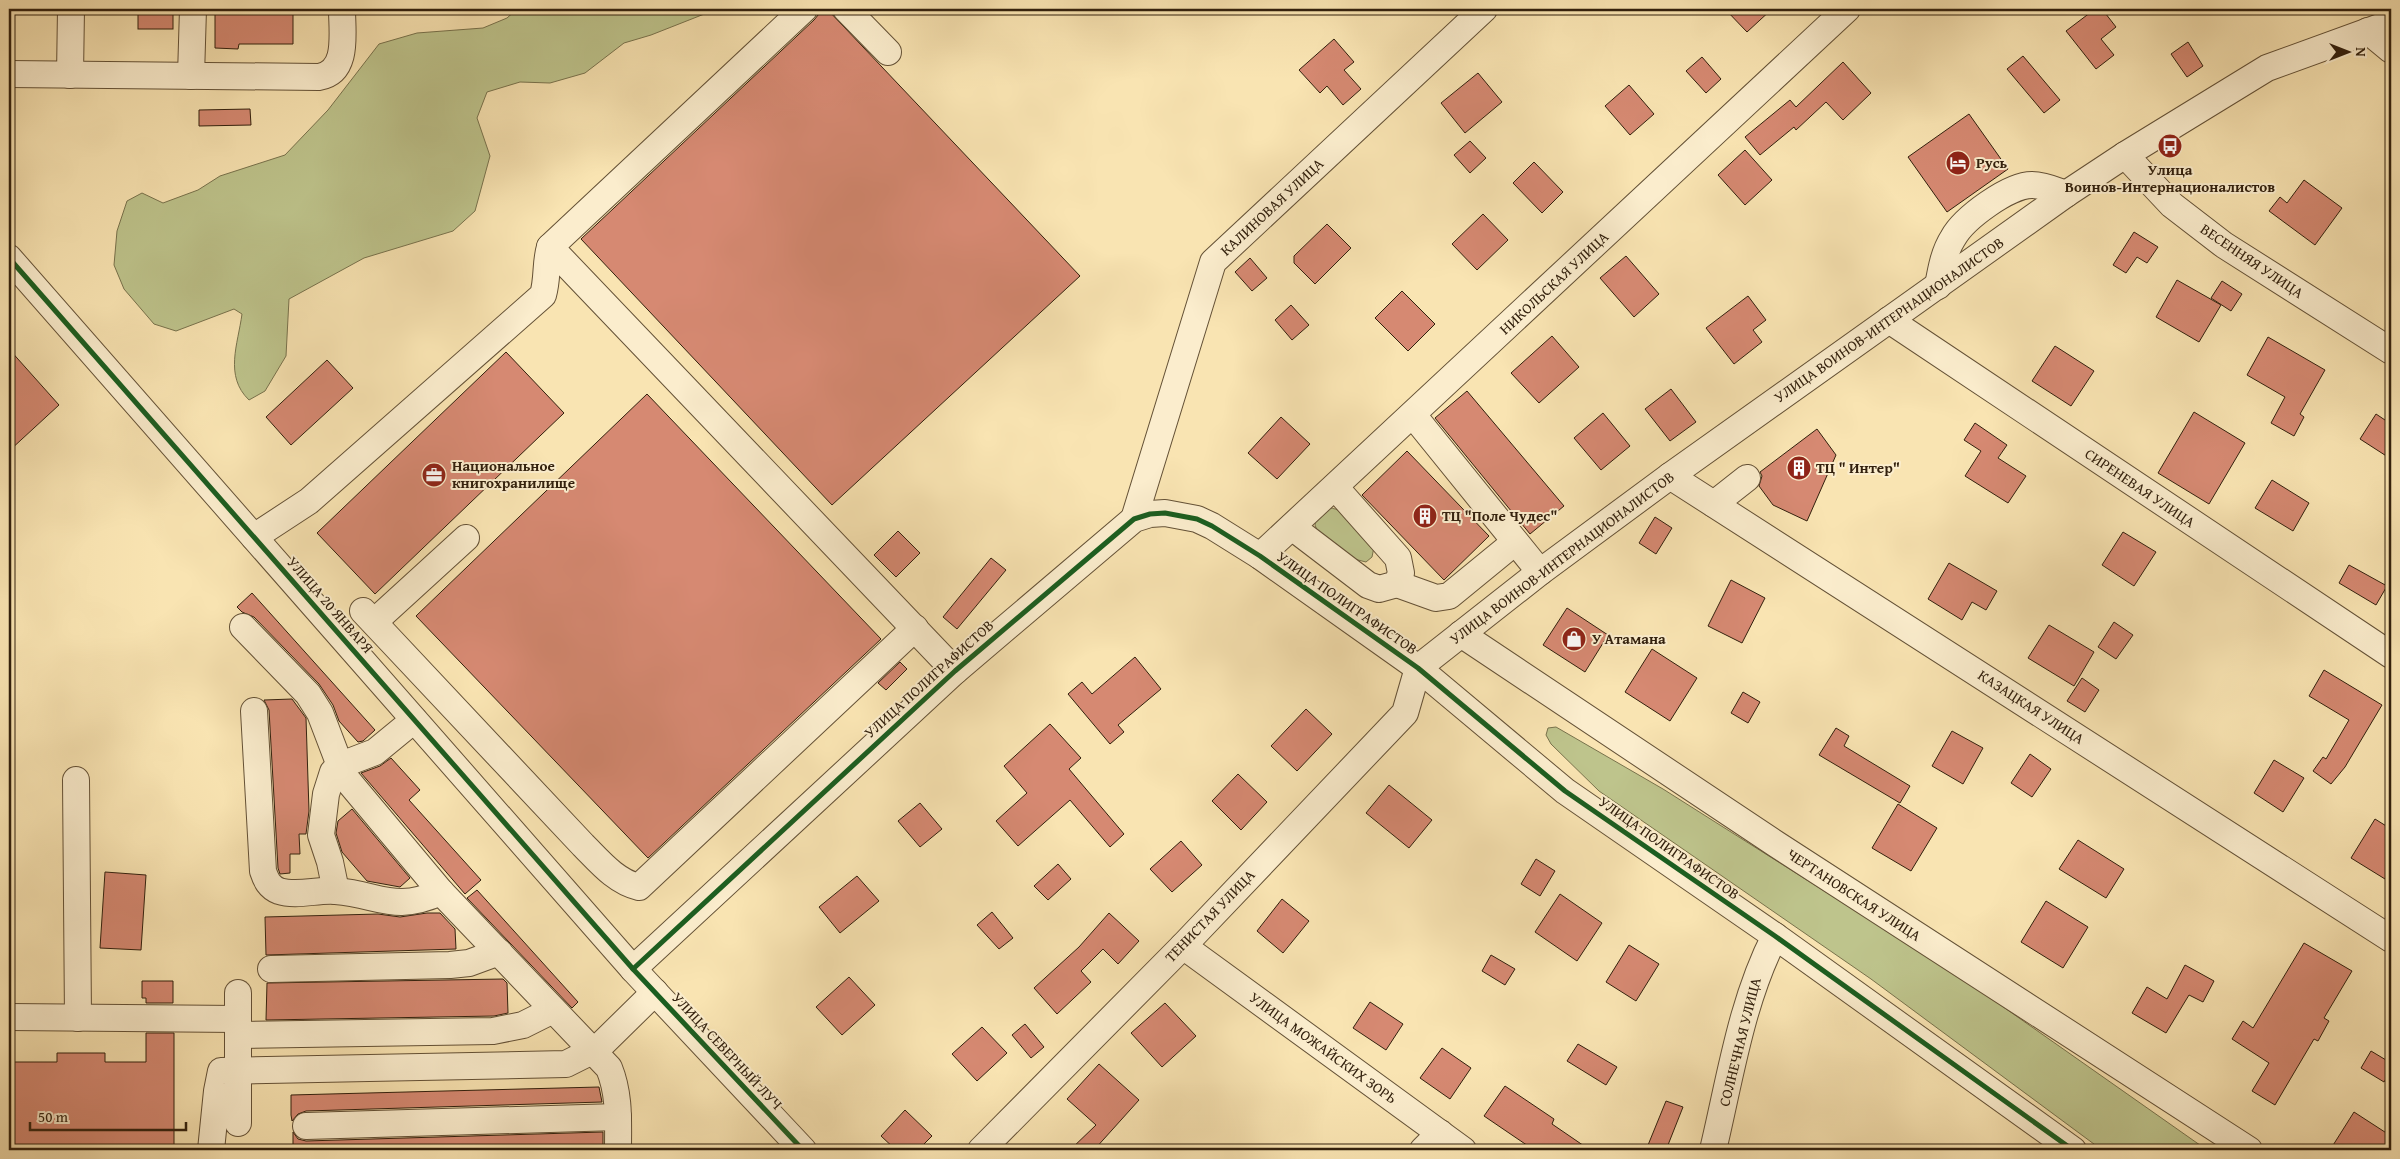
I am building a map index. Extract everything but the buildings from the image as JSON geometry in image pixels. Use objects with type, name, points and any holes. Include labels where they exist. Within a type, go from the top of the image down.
[{"type":"street","points":[[70,75],[71,9]]},
{"type":"street","points":[[191,76],[192,9]]},
{"type":"street","points":[[9,74],[319,77],[330,75],[337,67],[341,55],[342,9]]},
{"type":"street","points":[[254,537],[309,502],[543,296],[548,280],[548,255],[550,247],[804,9]]},
{"type":"street","points":[[846,9],[888,52]]},
{"type":"street","name":"КАЛИНОВАЯ УЛИЦА","points":[[1134,519],[1213,262],[1484,9]]},
{"type":"street","name":"НИКОЛЬСКАЯ УЛИЦА","points":[[1260,556],[1847,9]]},
{"type":"street","points":[[2380,27],[2391,50]]},
{"type":"street","name":"УЛИЦА ВОИНОВ-ИНТЕРНАЦИОНАЛИСТОВ","points":[[1418,668],[1540,572],[1670,476],[2066,194],[2125,155],[2267,68],[2380,27]]},
{"type":"street","name":"ВЕСЕННЯЯ УЛИЦА","points":[[2125,155],[2172,206],[2224,245],[2391,351]]},
{"type":"street","points":[[1938,286],[1946,250],[1954,236],[1968,220],[2007,192],[2021,186],[2045,187],[2066,194]]},
{"type":"street","points":[[550,247],[955,670]]},
{"type":"street","name":"УЛИЦА 20 ЯНВАРЯ","points":[[9,258],[633,969]]},
{"type":"street","name":"СИРЕНЕВАЯ УЛИЦА","points":[[1889,320],[2391,655]]},
{"type":"street","points":[[1413,415],[1540,572]]},
{"type":"street","name":"КАЗАЦКАЯ УЛИЦА","points":[[1670,476],[2391,939]]},
{"type":"street","points":[[1714,504],[1747,478]]},
{"type":"street","points":[[1335,486],[1398,558],[1401,573],[1397,584]]},
{"type":"street","name":"УЛИЦА ПОЛИГРАФИСТОВ","points":[[633,969],[955,670],[1134,519],[1150,514],[1165,513],[1197,519],[1212,526],[1260,556],[1418,668],[1565,791],[1774,936],[2073,1150]]},
{"type":"street","points":[[1292,527],[1368,585],[1379,589],[1397,584],[1436,598],[1449,596],[1515,542]]},
{"type":"street","points":[[466,538],[368,617],[582,845],[628,885],[639,887],[915,628]]},
{"type":"street","points":[[243,627],[308,694],[320,714],[344,776],[441,892],[609,1068],[615,1083],[618,1150]]},
{"type":"street","name":"ЧЕРТАНОВСКАЯ УЛИЦА","points":[[1461,634],[1776,844],[2250,1150]]},
{"type":"street","name":"ТЕНИСТАЯ УЛИЦА","points":[[980,1150],[1183,946],[1404,713],[1418,668]]},
{"type":"street","points":[[254,711],[262,871],[266,882],[278,891],[295,893],[336,891],[385,902],[400,903],[441,892]]},
{"type":"street","points":[[336,891],[330,862],[324,848],[321,826],[326,794],[333,772],[341,766],[375,752],[414,720]]},
{"type":"street","points":[[76,780],[78,1018]]},
{"type":"street","name":"СОЛНЕЧНАЯ УЛИЦА","points":[[1713,1150],[1750,997],[1762,960],[1774,936]]},
{"type":"street","name":"УЛИЦА МОЖАЙСКИХ ЗОРЬ","points":[[1183,946],[1432,1142],[1463,1150]]},
{"type":"street","points":[[270,969],[450,965],[469,963],[499,952]]},
{"type":"street","name":"УЛИЦА СЕВЕРНЫЙ ЛУЧ","points":[[633,969],[803,1150]]},
{"type":"street","points":[[211,1150],[221,1071],[548,1066],[566,1064],[592,1051],[655,992]]},
{"type":"street","points":[[238,993],[238,1122]]},
{"type":"street","points":[[9,1018],[78,1018],[238,1027],[493,1031],[523,1026],[553,1010]]},
{"type":"street","points":[[306,1126],[618,1117]]},
{"type":"green space","points":[[517,9],[717,9],[651,35],[624,43],[585,73],[550,83],[520,82],[487,92],[477,118],[490,156],[475,211],[453,231],[364,258],[289,299],[286,356],[265,391],[249,400],[241,391],[235,370],[236,348],[242,314],[234,309],[176,331],[154,324],[124,289],[114,265],[117,231],[127,201],[142,193],[163,203],[198,190],[220,176],[285,155],[328,110],[379,44],[417,33],[483,28],[507,18]]},
{"type":"green space","points":[[1329,508],[1336,509],[1348,517],[1374,547],[1372,557],[1366,562],[1354,559],[1317,530],[1315,525],[1317,516]]},
{"type":"green space","points":[[1556,727],[1663,789],[1965,980],[2207,1150],[2102,1150],[1871,979],[1599,791],[1551,744],[1546,735],[1548,728]]},
{"type":"cycle path","points":[[9,258],[633,969],[803,1150]]},
{"type":"cycle path","points":[[633,969],[955,671],[1134,519],[1150,514],[1165,513],[1197,519],[1212,526],[1260,556],[1418,668],[1565,791],[1775,936],[2073,1150]]},
{"type":"place","name":"Улица Воинов-Интернационалистов","points":[[2170,146]]},
{"type":"place","name":"Русь","points":[[1958,163]]},
{"type":"place","name":"ТЦ \" Интер\"","points":[[1799,468]]},
{"type":"place","name":"Национальное книгохранилище","points":[[434,475]]},
{"type":"place","name":"ТЦ \"Поле Чудес\"","points":[[1425,516]]},
{"type":"place","name":"У Атамана","points":[[1574,639]]}]
